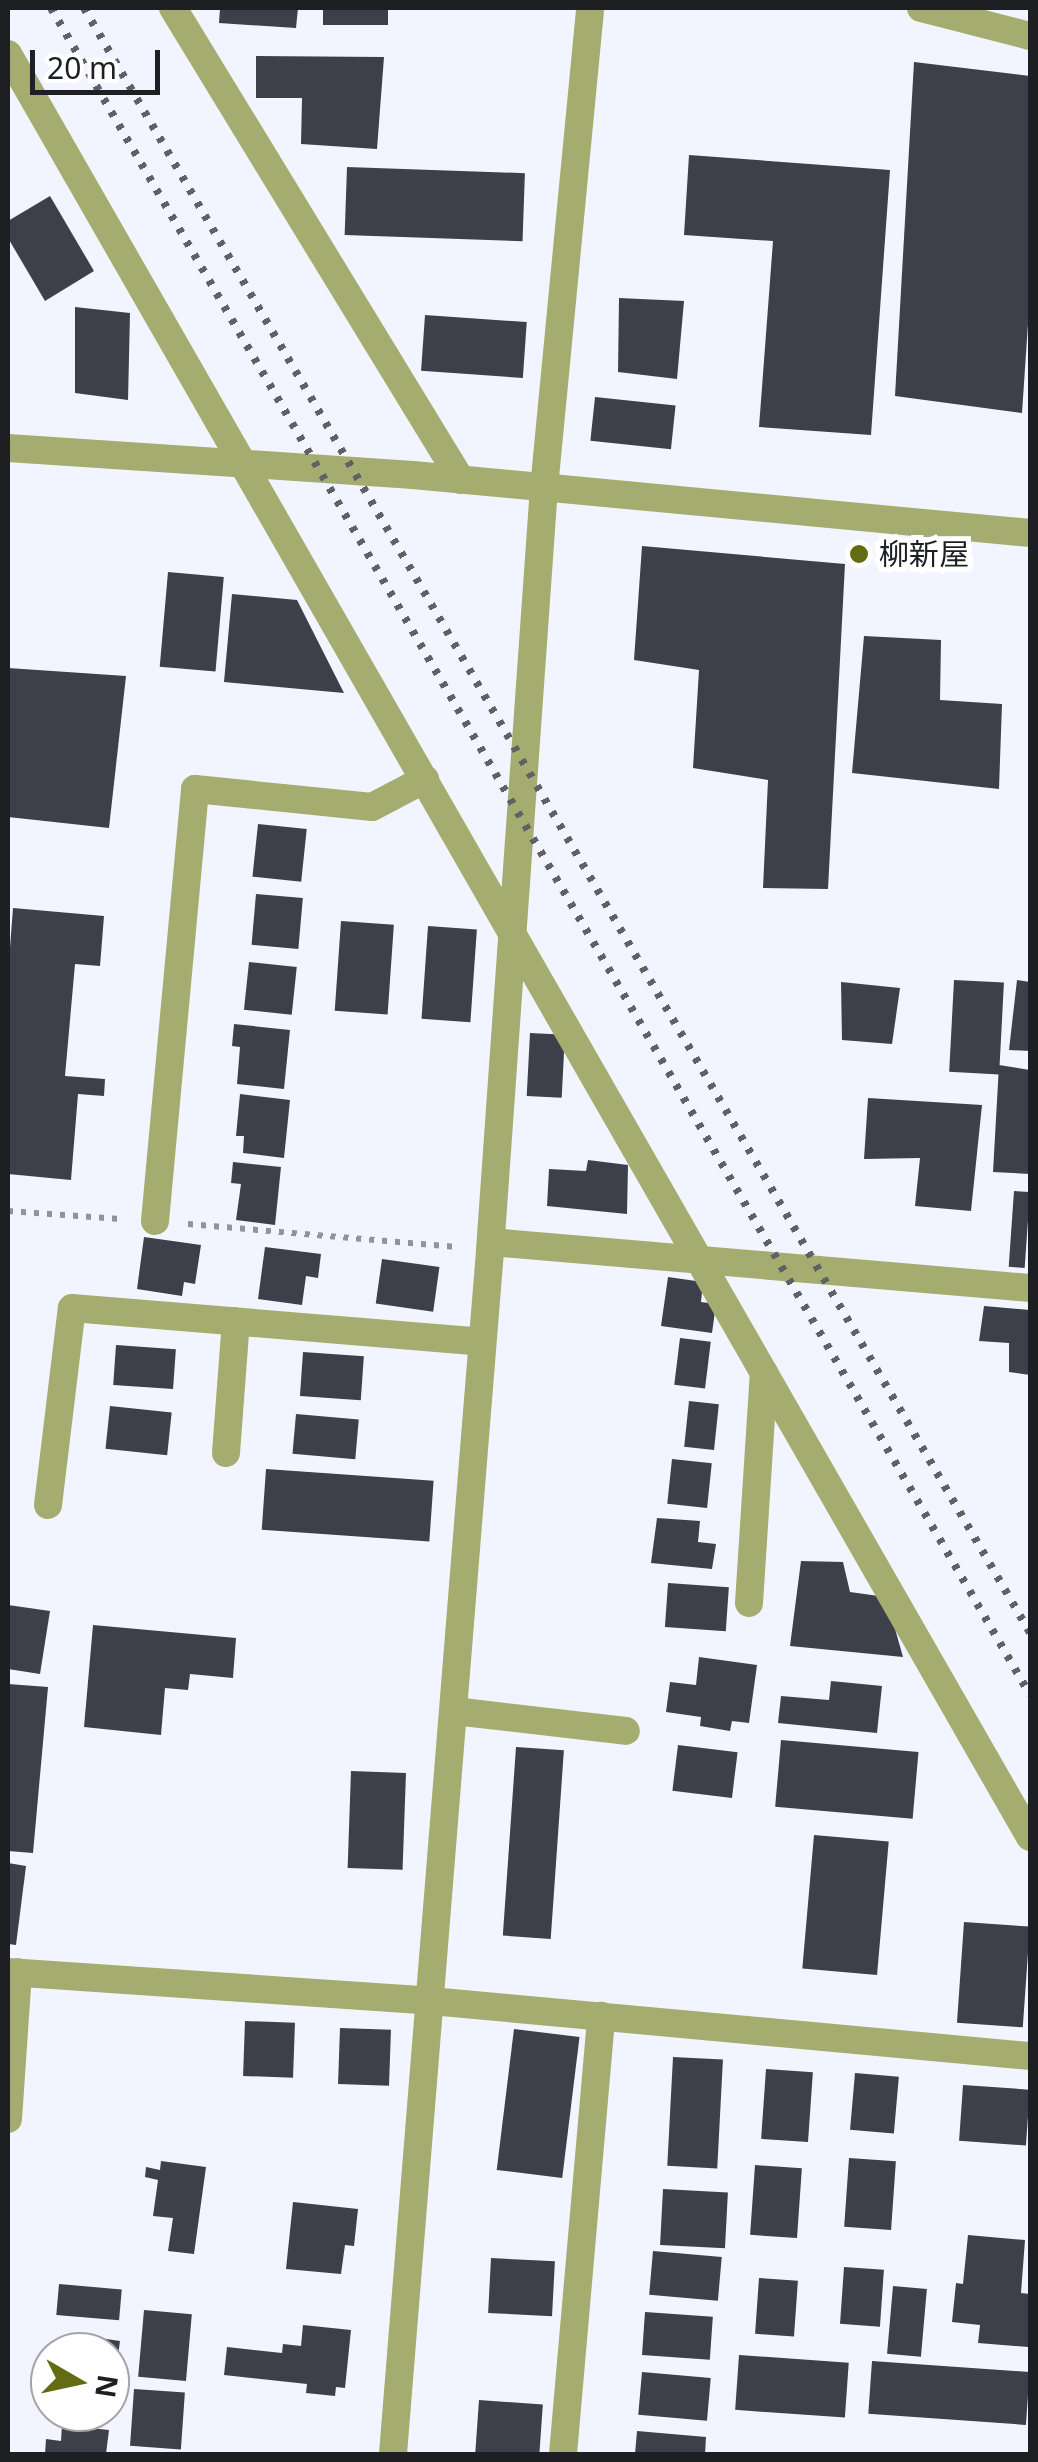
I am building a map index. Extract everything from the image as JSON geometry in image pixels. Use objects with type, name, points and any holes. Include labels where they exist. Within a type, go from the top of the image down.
[{"type":"street","points":[[174,8],[460,480]]},
{"type":"street","points":[[393,2454],[491,1246],[544,488],[590,8]]},
{"type":"street","points":[[921,8],[1030,36]]},
{"type":"street","points":[[8,54],[1030,1837]]},
{"type":"street","points":[[8,448],[460,480],[1030,532]]},
{"type":"street","points":[[155,1222],[196,789],[372,807],[425,778]]},
{"type":"street","points":[[491,1246],[1030,1288]]},
{"type":"street","points":[[48,1505],[72,1308],[482,1342]]},
{"type":"street","points":[[226,1452],[236,1321]]},
{"type":"street","points":[[749,1602],[764,1372]]},
{"type":"street","points":[[454,1711],[626,1731]]},
{"type":"street","points":[[8,2119],[13,1972],[431,2001],[1030,2056]]},
{"type":"street","points":[[562,2454],[601,2016]]},
{"type":"path","points":[[8,1211],[491,1246]]},
{"type":"building","points":[[220,8],[298,8],[296,28],[219,23]]},
{"type":"building","points":[[323,8],[388,8],[388,25],[323,25]]},
{"type":"building","points":[[256,56],[384,57],[377,149],[301,144],[302,98],[256,98]]},
{"type":"building","points":[[914,62],[1030,76],[1030,294],[1022,413],[895,396]]},
{"type":"building","points":[[689,155],[890,170],[871,435],[759,427],[773,241],[684,235]]},
{"type":"building","points":[[347,167],[525,173],[523,241],[345,235]]},
{"type":"building","points":[[50,196],[94,271],[45,301],[8,238],[8,221]]},
{"type":"building","points":[[619,298],[684,301],[677,379],[618,372]]},
{"type":"building","points":[[75,307],[130,313],[128,400],[75,393]]},
{"type":"building","points":[[425,315],[527,322],[523,378],[421,371]]},
{"type":"building","points":[[595,397],[676,405],[671,449],[590,441]]},
{"type":"building","points":[[642,546],[845,564],[828,889],[763,888],[768,780],[693,768],[699,670],[634,660]]},
{"type":"building","points":[[168,572],[224,577],[216,672],[160,667]]},
{"type":"building","points":[[232,594],[297,600],[344,693],[224,682]]},
{"type":"building","points":[[864,636],[941,640],[940,700],[1002,704],[999,789],[852,773]]},
{"type":"building","points":[[8,668],[126,676],[109,828],[8,817]]},
{"type":"building","points":[[258,824],[307,829],[301,882],[252,877]]},
{"type":"building","points":[[256,894],[303,898],[298,949],[252,945]]},
{"type":"building","points":[[13,908],[104,916],[100,966],[75,964],[65,1076],[105,1079],[104,1096],[78,1094],[71,1180],[8,1174],[8,974]]},
{"type":"building","points":[[341,921],[394,925],[388,1014],[335,1011]]},
{"type":"building","points":[[428,926],[477,929],[470,1022],[422,1019]]},
{"type":"building","points":[[249,962],[297,967],[292,1015],[244,1010]]},
{"type":"building","points":[[954,980],[1004,983],[999,1074],[949,1072]]},
{"type":"building","points":[[1017,980],[1030,982],[1030,1051],[1009,1050]]},
{"type":"building","points":[[841,982],[900,988],[892,1044],[842,1040]]},
{"type":"building","points":[[234,1024],[290,1030],[284,1089],[237,1084],[240,1047],[232,1046]]},
{"type":"building","points":[[530,1033],[565,1035],[562,1098],[527,1096]]},
{"type":"building","points":[[999,1065],[1030,1070],[1030,1174],[993,1172]]},
{"type":"building","points":[[240,1094],[290,1100],[284,1158],[243,1153],[244,1136],[236,1136]]},
{"type":"building","points":[[868,1098],[982,1105],[971,1211],[915,1206],[920,1158],[864,1159]]},
{"type":"building","points":[[588,1160],[628,1165],[627,1214],[547,1206],[549,1169],[586,1171]]},
{"type":"building","points":[[233,1162],[281,1167],[275,1225],[236,1220],[241,1184],[231,1183]]},
{"type":"building","points":[[1014,1191],[1030,1192],[1025,1268],[1009,1267]]},
{"type":"building","points":[[144,1237],[201,1245],[195,1284],[184,1282],[182,1296],[137,1289]]},
{"type":"building","points":[[265,1247],[321,1254],[318,1278],[306,1276],[302,1305],[258,1299]]},
{"type":"building","points":[[382,1259],[439,1267],[433,1312],[376,1304]]},
{"type":"building","points":[[668,1277],[703,1282],[701,1302],[716,1304],[712,1333],[661,1326]]},
{"type":"building","points":[[984,1306],[1030,1310],[1030,1375],[1009,1372],[1009,1343],[979,1341]]},
{"type":"building","points":[[680,1338],[711,1342],[705,1388],[674,1385]]},
{"type":"building","points":[[116,1345],[176,1349],[173,1389],[113,1385]]},
{"type":"building","points":[[303,1352],[364,1356],[361,1400],[300,1396]]},
{"type":"building","points":[[689,1401],[719,1404],[714,1450],[684,1447]]},
{"type":"building","points":[[110,1406],[172,1412],[167,1455],[106,1449]]},
{"type":"building","points":[[296,1414],[359,1419],[355,1459],[293,1454]]},
{"type":"building","points":[[672,1459],[712,1463],[707,1508],[667,1504]]},
{"type":"building","points":[[266,1469],[434,1481],[429,1542],[262,1530]]},
{"type":"building","points":[[657,1518],[700,1521],[698,1542],[716,1544],[712,1569],[651,1563]]},
{"type":"building","points":[[801,1561],[843,1562],[850,1592],[886,1597],[903,1657],[790,1646]]},
{"type":"building","points":[[668,1583],[729,1587],[726,1631],[665,1627]]},
{"type":"building","points":[[8,1605],[50,1611],[40,1674],[8,1669]]},
{"type":"building","points":[[93,1625],[236,1638],[233,1678],[190,1674],[188,1690],[165,1688],[161,1735],[84,1727]]},
{"type":"building","points":[[699,1657],[757,1665],[749,1723],[732,1721],[730,1731],[700,1726],[701,1717],[666,1712],[670,1682],[696,1685]]},
{"type":"building","points":[[831,1681],[882,1686],[877,1733],[778,1723],[781,1696],[829,1700]]},
{"type":"building","points":[[8,1684],[48,1687],[33,1853],[8,1851]]},
{"type":"building","points":[[781,1740],[918,1752],[913,1819],[775,1807]]},
{"type":"building","points":[[678,1745],[738,1752],[732,1798],[672,1791]]},
{"type":"building","points":[[516,1747],[564,1750],[551,1939],[503,1936]]},
{"type":"building","points":[[351,1771],[406,1773],[403,1870],[348,1868]]},
{"type":"building","points":[[814,1835],[889,1842],[877,1975],[802,1968]]},
{"type":"building","points":[[8,1863],[26,1866],[16,1945],[8,1944]]},
{"type":"building","points":[[964,1922],[1030,1927],[1023,2027],[957,2023]]},
{"type":"building","points":[[245,2021],[295,2023],[293,2078],[243,2076]]},
{"type":"building","points":[[340,2028],[391,2030],[389,2086],[338,2084]]},
{"type":"building","points":[[514,2029],[580,2037],[562,2178],[497,2170]]},
{"type":"building","points":[[673,2057],[723,2060],[717,2168],[667,2166]]},
{"type":"building","points":[[766,2069],[813,2072],[808,2142],[761,2139]]},
{"type":"building","points":[[855,2073],[899,2077],[894,2134],[850,2130]]},
{"type":"building","points":[[963,2085],[1030,2090],[1026,2146],[959,2141]]},
{"type":"building","points":[[849,2158],[896,2161],[891,2230],[844,2227]]},
{"type":"building","points":[[161,2161],[206,2167],[194,2254],[168,2251],[173,2218],[153,2216],[158,2180],[145,2177],[146,2167],[160,2170]]},
{"type":"building","points":[[755,2165],[802,2168],[797,2238],[750,2235]]},
{"type":"building","points":[[663,2189],[728,2192],[725,2248],[660,2245]]},
{"type":"building","points":[[293,2202],[358,2209],[354,2246],[345,2245],[341,2274],[286,2269]]},
{"type":"building","points":[[968,2235],[1025,2240],[1021,2293],[1030,2294],[1028,2347],[978,2343],[980,2325],[952,2322],[956,2283],[963,2284]]},
{"type":"building","points":[[653,2251],[722,2257],[718,2301],[649,2295]]},
{"type":"building","points":[[491,2258],[555,2261],[552,2316],[488,2313]]},
{"type":"building","points":[[844,2267],[884,2270],[880,2327],[840,2324]]},
{"type":"building","points":[[759,2278],[798,2281],[794,2337],[755,2334]]},
{"type":"building","points":[[59,2284],[122,2289],[119,2320],[56,2315]]},
{"type":"building","points":[[893,2286],[927,2289],[921,2357],[887,2354]]},
{"type":"building","points":[[144,2310],[192,2314],[186,2381],[138,2377]]},
{"type":"building","points":[[645,2312],[713,2317],[710,2360],[642,2355]]},
{"type":"building","points":[[303,2325],[351,2330],[345,2388],[336,2387],[335,2396],[306,2393],[307,2384],[224,2375],[227,2347],[282,2353],[283,2344],[301,2346]]},
{"type":"building","points":[[739,2355],[849,2363],[845,2418],[735,2410]]},
{"type":"building","points":[[872,2361],[1030,2372],[1026,2425],[868,2414]]},
{"type":"building","points":[[642,2372],[711,2378],[707,2421],[638,2415]]},
{"type":"building","points":[[134,2389],[185,2393],[181,2449],[130,2446]]},
{"type":"building","points":[[479,2400],[543,2404],[539,2454],[475,2454]]},
{"type":"building","points":[[637,2431],[706,2437],[705,2454],[635,2454]]},
{"type":"building","points":[[62,2432],[109,2432],[106,2454],[45,2454],[46,2439],[61,2441]]},
{"type":"railway","points":[[51,8],[1030,1695]]},
{"type":"railway","points":[[84,8],[1030,1633]]},
{"type":"place","name":"柳新屋","points":[[859,554]]}]
